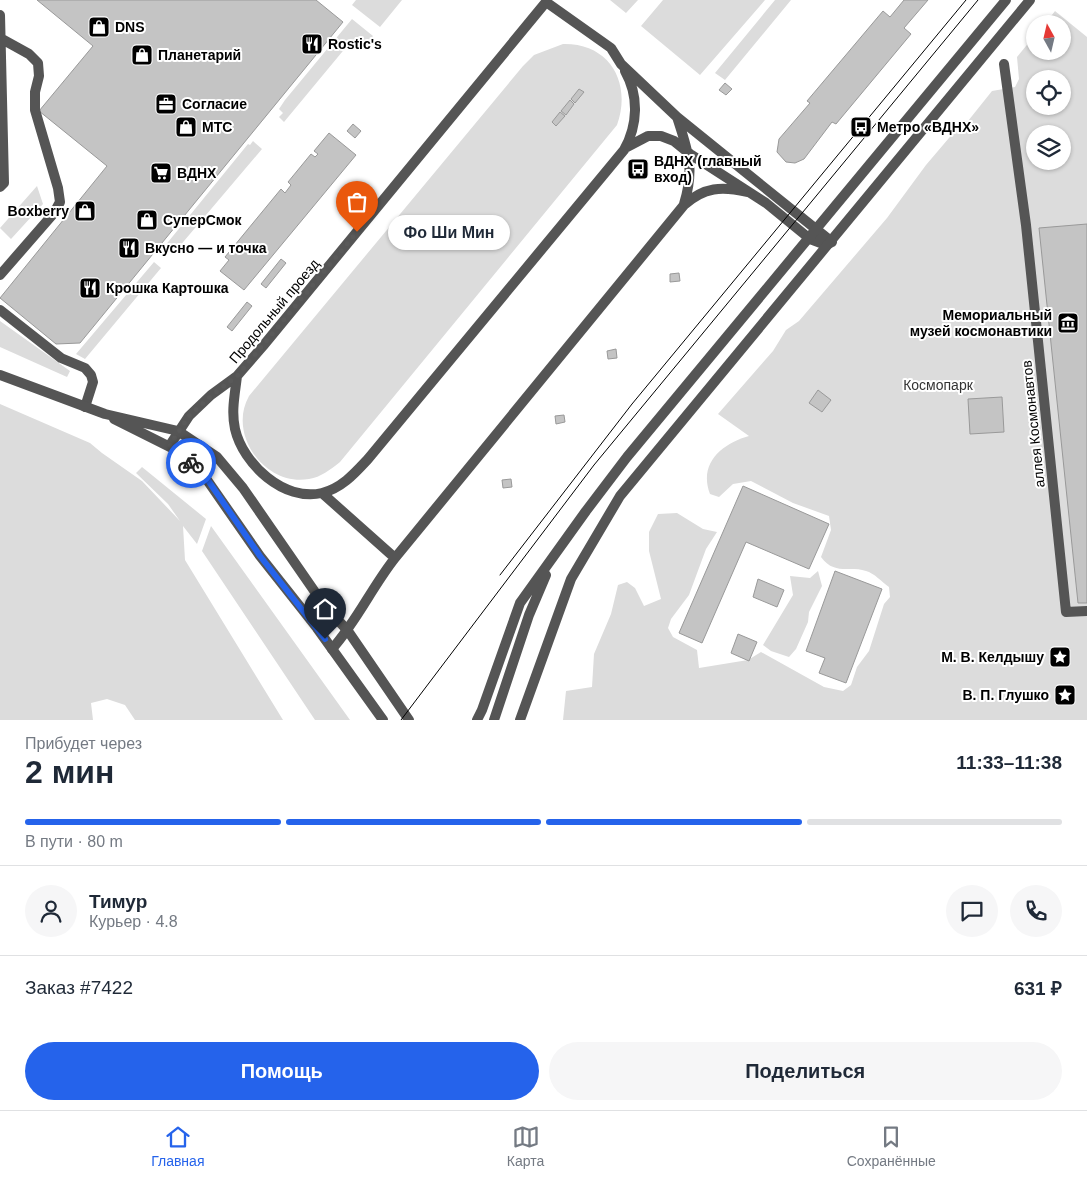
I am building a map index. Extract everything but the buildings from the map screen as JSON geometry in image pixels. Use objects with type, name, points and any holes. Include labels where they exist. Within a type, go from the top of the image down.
[{"type":"street","points":[[477,720],[516,612],[524,596],[550,564],[586,511],[627,457],[810,239],[1006,0]]},
{"type":"street","points":[[520,720],[571,579],[601,524],[641,470],[832,242],[1030,0]]},
{"type":"street","name":"Продольный проезд","points":[[170,445],[189,416],[237,376],[546,2],[612,48],[621,64]]},
{"type":"street","points":[[0,15],[4,183],[0,187]]},
{"type":"street","points":[[0,38],[29,54],[38,63],[39,76],[34,102],[58,188],[60,202],[54,213],[0,275]]},
{"type":"street","points":[[621,64],[677,117],[832,242]]},
{"type":"street","points":[[621,64],[631,81],[635,101],[633,126],[624,150]]},
{"type":"street","name":"аллея Космонавтов","points":[[1004,64],[1026,225],[1066,612],[1087,612]]},
{"type":"street","points":[[677,117],[690,154],[690,179],[684,205]]},
{"type":"street","points":[[237,376],[233,418],[237,438],[246,456],[269,478],[283,487],[298,493],[322,493],[336,488],[368,459],[624,150],[635,141],[648,136],[662,136],[674,141],[690,154],[766,203],[810,239],[826,245],[832,242]]},
{"type":"street","points":[[332,649],[348,631],[369,593],[395,558],[684,205],[694,195],[709,189],[727,187],[747,192]]},
{"type":"street","points":[[0,310],[61,358],[85,368],[93,382],[85,407]]},
{"type":"street","points":[[0,375],[105,414],[170,445],[180,452],[205,476],[260,556],[332,649],[383,720]]},
{"type":"street","points":[[105,414],[178,431],[204,446],[234,475],[324,605],[348,631],[410,720]]},
{"type":"street","points":[[322,493],[395,558]]},
{"type":"street","points":[[494,720],[529,615],[550,564]]},
{"type":"green space","points":[[356,0],[402,0],[380,27],[352,5]]},
{"type":"green space","points":[[610,0],[638,0],[626,13]]},
{"type":"green space","points":[[663,0],[765,0],[700,75],[641,26]]},
{"type":"green space","points":[[775,0],[791,0],[725,80],[715,73]]},
{"type":"green space","name":"Космопарк","points":[[1055,11],[1060,15],[1052,15]]},
{"type":"green space","points":[[352,19],[373,36],[366,44],[347,46],[284,122],[279,117],[283,113],[279,109]]},
{"type":"green space","name":"Космопарк","points":[[1071,24],[1087,37],[1087,720],[563,720],[566,691],[592,687],[594,654],[611,614],[618,585],[627,582],[635,588],[644,606],[661,599],[649,551],[649,532],[658,514],[677,513],[703,529],[717,532],[706,549],[689,595],[671,619],[668,628],[673,637],[697,650],[699,668],[748,660],[761,652],[824,687],[843,691],[851,685],[857,667],[869,651],[884,604],[890,597],[889,587],[869,572],[860,569],[837,568],[826,563],[821,557],[831,530],[829,516],[793,503],[751,481],[733,484],[719,497],[710,494],[707,473],[715,456],[730,444],[749,436],[718,414],[773,351],[786,330],[799,321],[887,218],[926,165],[960,125],[968,121],[992,91],[1015,87],[1019,79],[1017,57],[1026,46],[1026,60],[1071,60]]},
{"type":"green space","points":[[563,44],[579,45],[593,50],[605,58],[613,68],[622,94],[617,125],[340,462],[321,475],[309,479],[293,479],[278,475],[265,467],[247,442],[243,427],[243,411],[249,396],[523,66],[534,55]]},
{"type":"green space","points":[[253,141],[262,149],[173,254],[164,247],[248,144],[250,145]]},
{"type":"green space","points":[[37,186],[43,204],[11,239],[0,228]]},
{"type":"green space","points":[[154,262],[161,268],[85,359],[76,354]]},
{"type":"green space","points":[[0,321],[70,371],[67,377],[0,347]]},
{"type":"green space","points":[[0,404],[90,443],[142,481],[180,521],[168,504],[136,473],[142,467],[206,519],[197,544],[183,526],[185,560],[283,720],[135,720],[125,705],[107,699],[91,703],[93,720],[0,720]]},
{"type":"green space","points":[[211,526],[350,720],[315,720],[202,551]]},
{"type":"green space","points":[[818,571],[822,586],[809,612],[808,622],[796,649],[789,657],[771,651],[763,645],[793,595],[790,576],[810,578]]},
{"type":"tram line","points":[[500,575],[632,404],[966,0]]},
{"type":"tram line","points":[[401,720],[594,465],[978,0]]},
{"type":"way so far","points":[[191,463],[170,445],[189,416],[237,376],[357,232]]},
{"type":"place","name":"DNS","points":[[99,27]]},
{"type":"place","name":"Rostic's","points":[[312,44]]},
{"type":"place","name":"Планетарий","points":[[142,55]]},
{"type":"place","name":"Согласие","points":[[166,104]]},
{"type":"place","name":"МТС","points":[[186,127]]},
{"type":"place","name":"Метро «ВДНХ»","points":[[861,127]]},
{"type":"place","name":"ВДНХ (главный вход)","points":[[638,169]]},
{"type":"place","name":"ВДНХ","points":[[161,173]]},
{"type":"place","name":"Boxberry","points":[[85,211]]},
{"type":"place","name":"СуперСмок","points":[[147,220]]},
{"type":"place","name":"Фо Ши Мин","points":[[357,232]]},
{"type":"place","name":"Вкусно — и точка","points":[[129,248]]},
{"type":"place","name":"Крошка Картошка","points":[[90,288]]},
{"type":"place","name":"Мемориальный музей космонавтики","points":[[1068,323]]},
{"type":"place","name":"М. В. Келдышу","points":[[1060,657]]},
{"type":"place","name":"В. П. Глушко","points":[[1065,695]]},
{"type":"route","points":[[191,463],[205,476],[260,556],[325,639]]}]
